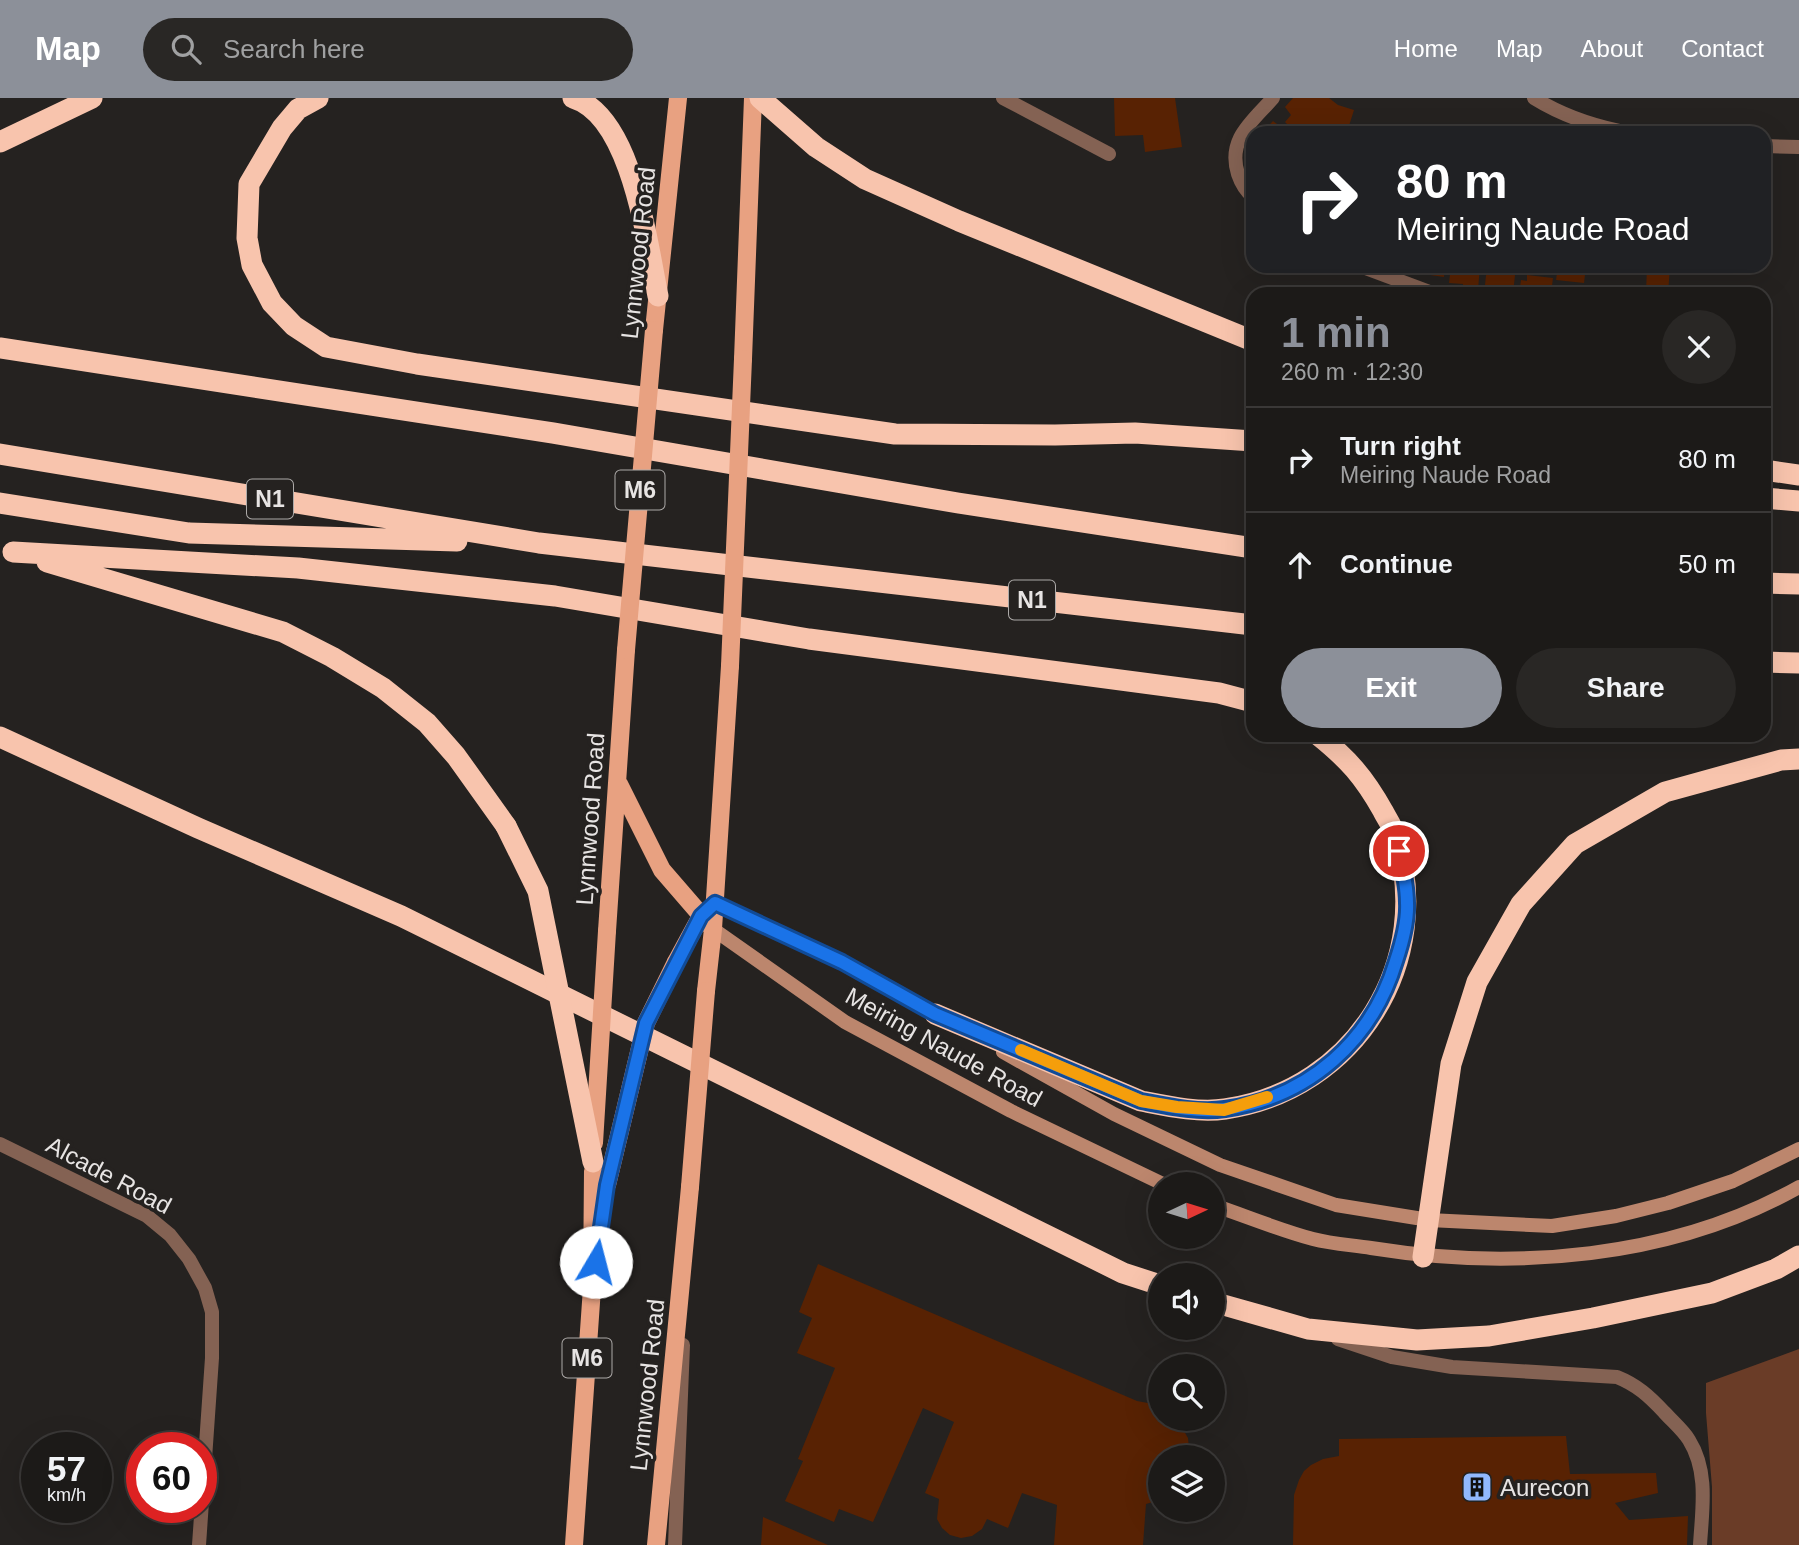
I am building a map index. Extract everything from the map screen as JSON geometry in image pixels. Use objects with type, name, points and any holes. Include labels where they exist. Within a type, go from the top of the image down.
[{"type":"highway","points":[[0,142],[92,98]]},
{"type":"highway","points":[[318,98],[298,109],[282,128],[249,184],[247,238],[252,265],[272,303],[294,326],[327,346],[417,364],[895,434],[1135,433],[1246,441]]},
{"type":"highway","points":[[572,98],[583,101],[610,128],[625,156],[642,218],[658,296]]},
{"type":"highway","points":[[760,98],[816,147],[865,180],[1246,338]]},
{"type":"highway","points":[[0,340],[92,362]]},
{"type":"highway","points":[[0,348],[553,433],[958,503],[1246,547]]},
{"type":"highway","name":"N1","points":[[0,454],[539,543],[1246,624]]},
{"type":"highway","points":[[1771,471],[1799,475]]},
{"type":"highway","points":[[1771,499],[1799,501]]},
{"type":"highway","points":[[0,503],[189,533],[539,543]]},
{"type":"highway","points":[[6,551],[298,568],[555,596],[809,639],[1219,693],[1246,700]]},
{"type":"highway","points":[[6,551],[283,632],[332,657],[383,688],[427,723],[456,755],[506,826],[538,891],[576,1068],[593,1166]]},
{"type":"highway","points":[[1771,583],[1799,584]]},
{"type":"highway","points":[[1771,662],[1799,663]]},
{"type":"highway","points":[[0,737],[198,828],[401,916],[1123,1273],[1148,1281]]},
{"type":"highway","points":[[935,1014],[1141,1101],[1177,1107],[1224,1110],[1292,1090],[1325,1068],[1351,1045],[1369,1021],[1390,984],[1401,946],[1408,904],[1395,833],[1363,777],[1326,742]]},
{"type":"highway","points":[[1423,1257],[1451,1064],[1478,982],[1521,904],[1575,844],[1665,792],[1781,760],[1799,759]]},
{"type":"highway","points":[[1225,1305],[1308,1329],[1417,1340],[1489,1336],[1712,1293],[1776,1269],[1799,1256]]},
{"type":"main road","name":"Lynnwood Road","points":[[574,1545],[592,1288],[593,1166],[626,650],[654,330],[678,98]]},
{"type":"main road","points":[[592,1288],[607,1185],[646,1023],[676,962],[707,923],[715,903],[730,666],[753,98]]},
{"type":"main road","points":[[617,781],[662,870],[707,923]]},
{"type":"main road","name":"Meiring Naude Road","points":[[715,903],[842,962],[1114,1114],[1220,1165],[1336,1205],[1429,1220],[1552,1226],[1616,1216],[1668,1203],[1733,1181],[1799,1149]]},
{"type":"main road","name":"Lynnwood Road","points":[[656,1545],[688,1225],[706,991],[707,923]]},
{"type":"main road","name":"Meiring Naude Road","points":[[707,923],[845,1022],[1012,1111],[1148,1177]]},
{"type":"main road","points":[[1225,1209],[1314,1239],[1423,1257],[1526,1258],[1584,1255],[1674,1237],[1772,1202],[1799,1186]]},
{"type":"street","points":[[1003,98],[1109,154]]},
{"type":"street","points":[[1249,126],[1273,98]]},
{"type":"street","points":[[1534,98],[1569,116],[1598,126]]},
{"type":"street","points":[[1246,129],[1235,146],[1236,165],[1246,187]]},
{"type":"street","points":[[1771,146],[1799,147]]},
{"type":"street","points":[[1379,273],[1416,287]]},
{"type":"street","name":"Alcade Road","points":[[0,1144],[147,1216],[170,1235],[189,1259],[205,1288],[212,1312],[212,1358],[199,1545]]},
{"type":"street","points":[[675,1545],[688,1225]]},
{"type":"street","points":[[1308,1329],[1392,1357],[1452,1367],[1617,1377],[1632,1382],[1646,1392],[1689,1438],[1700,1462],[1703,1486],[1700,1545]]},
{"type":"shaded area","points":[[1799,1349],[1799,1545],[1712,1545],[1712,1487],[1706,1383]]},
{"type":"building","points":[[1114,98],[1175,98],[1182,147],[1145,152],[1143,135],[1115,136]]},
{"type":"building","points":[[1293,98],[1329,98],[1338,105],[1354,110],[1349,126],[1289,126],[1285,122],[1291,115],[1285,107]]},
{"type":"building","points":[[1430,273],[1444,273],[1444,277]]},
{"type":"building","points":[[1450,273],[1479,273],[1478,287],[1449,283]]},
{"type":"building","points":[[1486,273],[1515,273],[1514,287],[1485,287]]},
{"type":"building","points":[[1557,273],[1585,273],[1584,283],[1556,280]]},
{"type":"building","points":[[1647,273],[1670,273],[1668,287],[1646,287]]},
{"type":"building","points":[[1527,275],[1553,278],[1552,287],[1520,287],[1521,280],[1527,281]]},
{"type":"building","points":[[818,1264],[1137,1401],[1148,1403],[1148,1431],[1184,1431],[1189,1445],[1148,1445],[1148,1503],[1143,1545],[1054,1545],[1057,1505],[1022,1493],[1008,1528],[987,1519],[982,1529],[972,1536],[961,1538],[950,1535],[937,1519],[939,1499],[925,1493],[954,1422],[923,1408],[873,1522],[839,1509],[834,1522],[785,1501],[803,1461],[798,1459],[835,1368],[797,1353],[812,1318],[799,1312]]},
{"type":"building","name":"Aurecon","points":[[1566,1436],[1570,1474],[1656,1473],[1658,1493],[1615,1503],[1629,1520],[1688,1516],[1687,1545],[1293,1545],[1294,1495],[1299,1480],[1311,1465],[1339,1456],[1339,1439]]},
{"type":"building","points":[[763,1517],[828,1545],[761,1545]]},
{"type":"slow traffic","points":[[1021,1050],[1141,1101],[1224,1110],[1267,1097]]},
{"type":"place","name":"Aurecon","points":[[1477,1487]]},
{"type":"route","points":[[596,1262],[607,1185],[646,1023],[701,916],[715,903],[842,962],[935,1014],[1141,1101],[1224,1110],[1292,1090],[1325,1068],[1351,1045],[1369,1021],[1390,984],[1401,946],[1408,904],[1399,851]]}]
